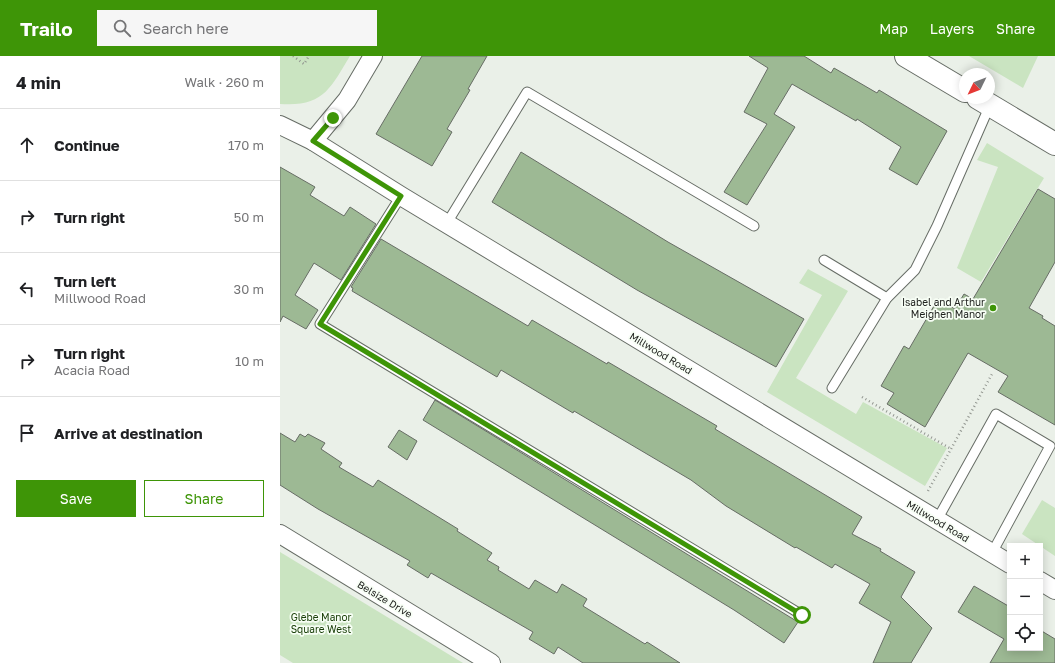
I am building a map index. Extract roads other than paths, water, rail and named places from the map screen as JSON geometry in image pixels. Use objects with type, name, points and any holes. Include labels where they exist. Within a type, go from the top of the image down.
[{"type":"street","points":[[313,141],[347,100],[373,56]]},
{"type":"street","points":[[906,56],[959,87]]},
{"type":"street","points":[[987,104],[1055,144]]},
{"type":"street","name":"Millwood Road","points":[[280,125],[313,141],[401,196],[1007,562]]},
{"type":"street","name":"Belsize Drive","points":[[280,534],[491,663]]},
{"type":"street","points":[[1043,583],[1055,590]]},
{"type":"lane","points":[[447,223],[527,92],[754,226]]},
{"type":"lane","points":[[832,388],[888,298],[915,270],[937,226],[983,104]]},
{"type":"lane","points":[[401,196],[320,324],[802,615]]},
{"type":"lane","points":[[824,260],[888,298]]},
{"type":"lane","points":[[937,520],[996,414],[1050,446],[992,553]]},
{"type":"place","name":"Isabel and Arthur Meighen Manor","points":[[993,308]]},
{"type":"park label","name":"Glebe Manor Square West","points":[[321,622]]}]
